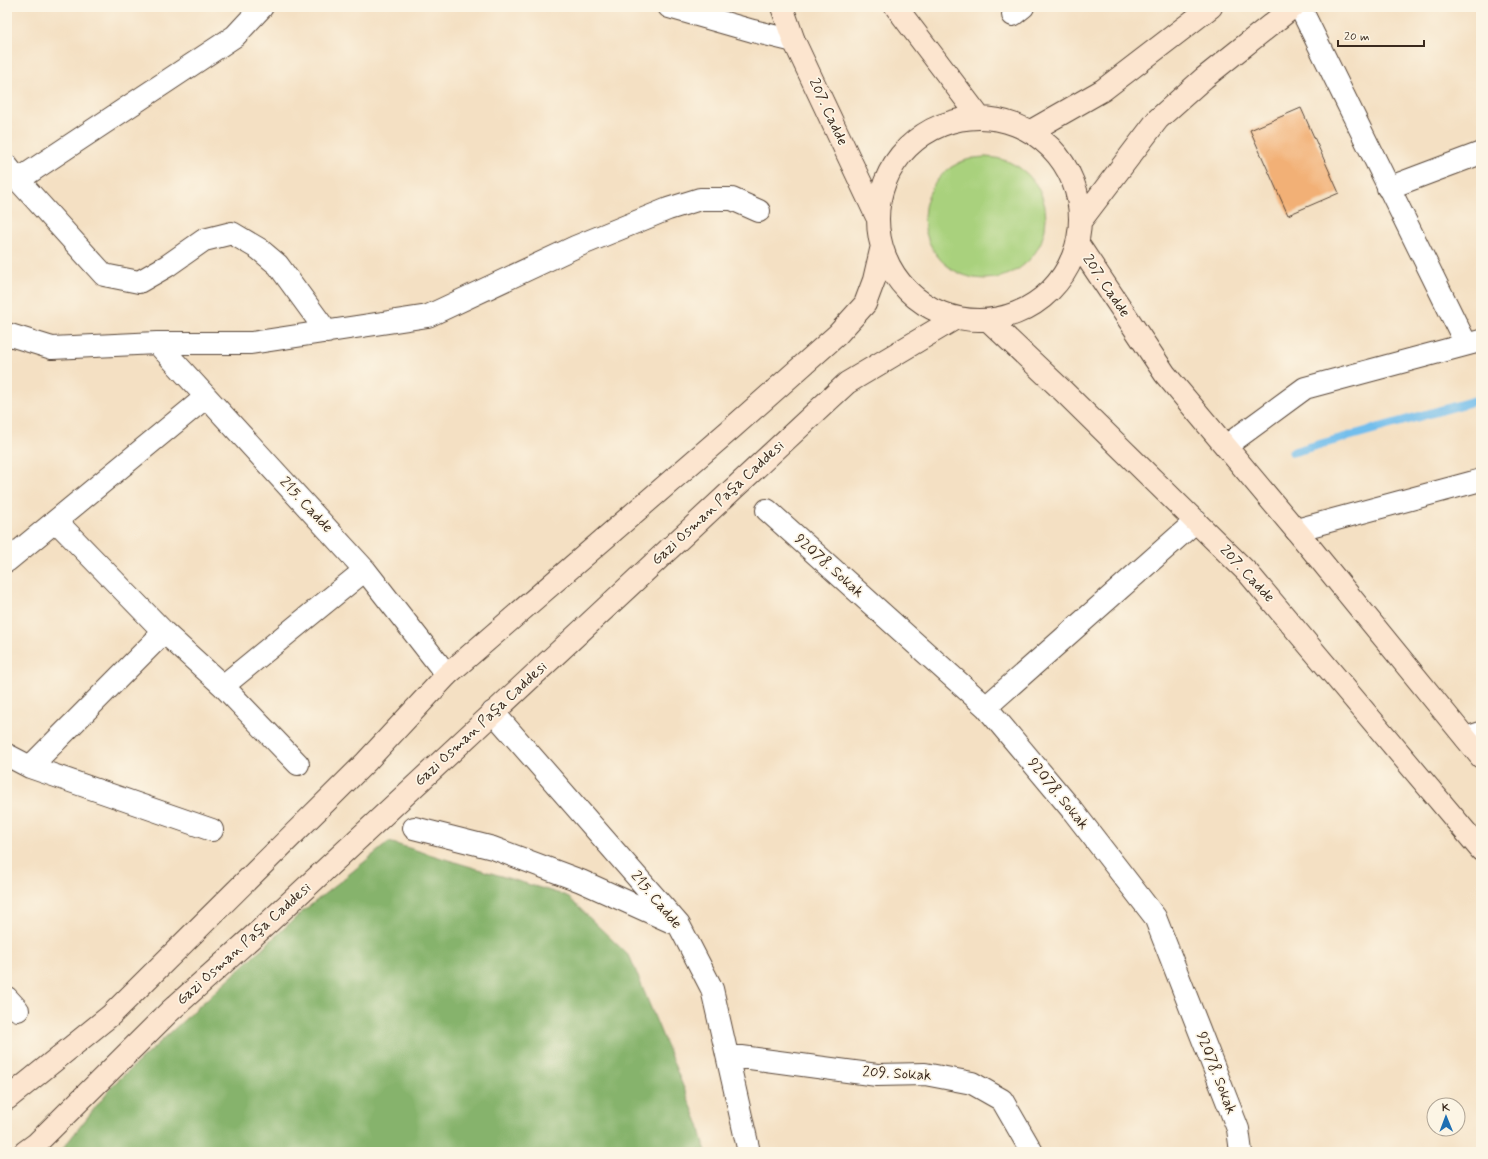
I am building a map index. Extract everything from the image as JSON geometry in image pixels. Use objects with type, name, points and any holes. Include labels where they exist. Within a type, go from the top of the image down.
[{"type":"main road","name":"207. Cadde","points":[[782,7],[794,41],[876,215]]},
{"type":"main road","points":[[896,7],[980,118]]},
{"type":"main road","points":[[1031,131],[1103,90],[1211,7]]},
{"type":"main road","points":[[1082,219],[1158,119],[1204,78],[1293,7]]},
{"type":"main road","points":[[963,118],[998,118],[1031,131],[1058,154],[1076,184],[1082,219],[1077,248],[1064,276],[1044,298],[1018,313],[988,320],[956,318],[923,305],[897,281],[881,250],[876,215],[884,181],[902,151],[930,129],[963,118]]},
{"type":"main road","name":"207. Cadde","points":[[1078,244],[1166,374],[1296,530],[1473,736],[1481,757]]},
{"type":"main road","points":[[7,1099],[111,1015],[366,762],[448,675],[732,429],[837,335],[865,304],[874,280],[881,250]]},
{"type":"main road","name":"Gazi Osman Paşa Caddesi","points":[[25,1152],[36,1144],[168,1012],[275,916],[847,383],[956,318]]},
{"type":"main road","name":"207. Cadde","points":[[988,320],[1062,390],[1249,574],[1481,850]]},
{"type":"street","points":[[262,7],[235,36],[13,173],[104,275],[138,282],[167,266],[204,240],[232,233],[259,249],[278,265],[327,332]]},
{"type":"street","points":[[669,7],[794,41]]},
{"type":"street","points":[[1226,446],[1306,388],[1474,342],[1388,188],[1300,7]]},
{"type":"street","points":[[1388,188],[1481,153]]},
{"type":"street","points":[[7,334],[52,348],[157,343],[251,343],[428,316],[575,247],[668,209],[700,199],[732,199],[759,211]]},
{"type":"street","name":"215. Cadde","points":[[157,343],[365,570],[448,675]]},
{"type":"street","points":[[7,561],[206,397]]},
{"type":"street","points":[[1296,530],[1481,480]]},
{"type":"street","name":"92078. Sokak","points":[[767,510],[986,707],[1073,811],[1155,917],[1238,1129],[1241,1152]]},
{"type":"street","points":[[986,707],[1196,521]]},
{"type":"street","points":[[56,522],[164,632],[223,686],[298,764]]},
{"type":"street","points":[[223,686],[365,570]]},
{"type":"street","points":[[30,767],[164,632]]},
{"type":"street","name":"215. Cadde","points":[[493,712],[679,925],[712,989],[749,1152]]},
{"type":"street","points":[[7,755],[30,767],[212,830]]},
{"type":"street","points":[[414,828],[493,848],[581,881],[679,925]]},
{"type":"street","name":"209. Sokak","points":[[728,1055],[877,1075],[925,1074],[972,1083],[1002,1100],[1032,1152]]},
{"type":"green space","points":[[985,157],[997,158],[1008,162],[1019,167],[1028,175],[1036,184],[1041,195],[1045,206],[1045,230],[1041,241],[1036,252],[1028,261],[1019,269],[1008,274],[997,278],[985,279],[973,278],[962,274],[951,269],[942,261],[934,252],[929,241],[925,230],[924,218],[925,206],[929,195],[934,184],[942,175],[951,167],[962,162],[973,158]]},
{"type":"green space","points":[[389,842],[567,896],[630,957],[699,1125],[706,1152],[60,1152],[113,1085],[301,913]]},
{"type":"building","points":[[1301,108],[1339,193],[1288,215],[1250,130]]},
{"type":"waterway","points":[[1293,452],[1481,399]]}]
